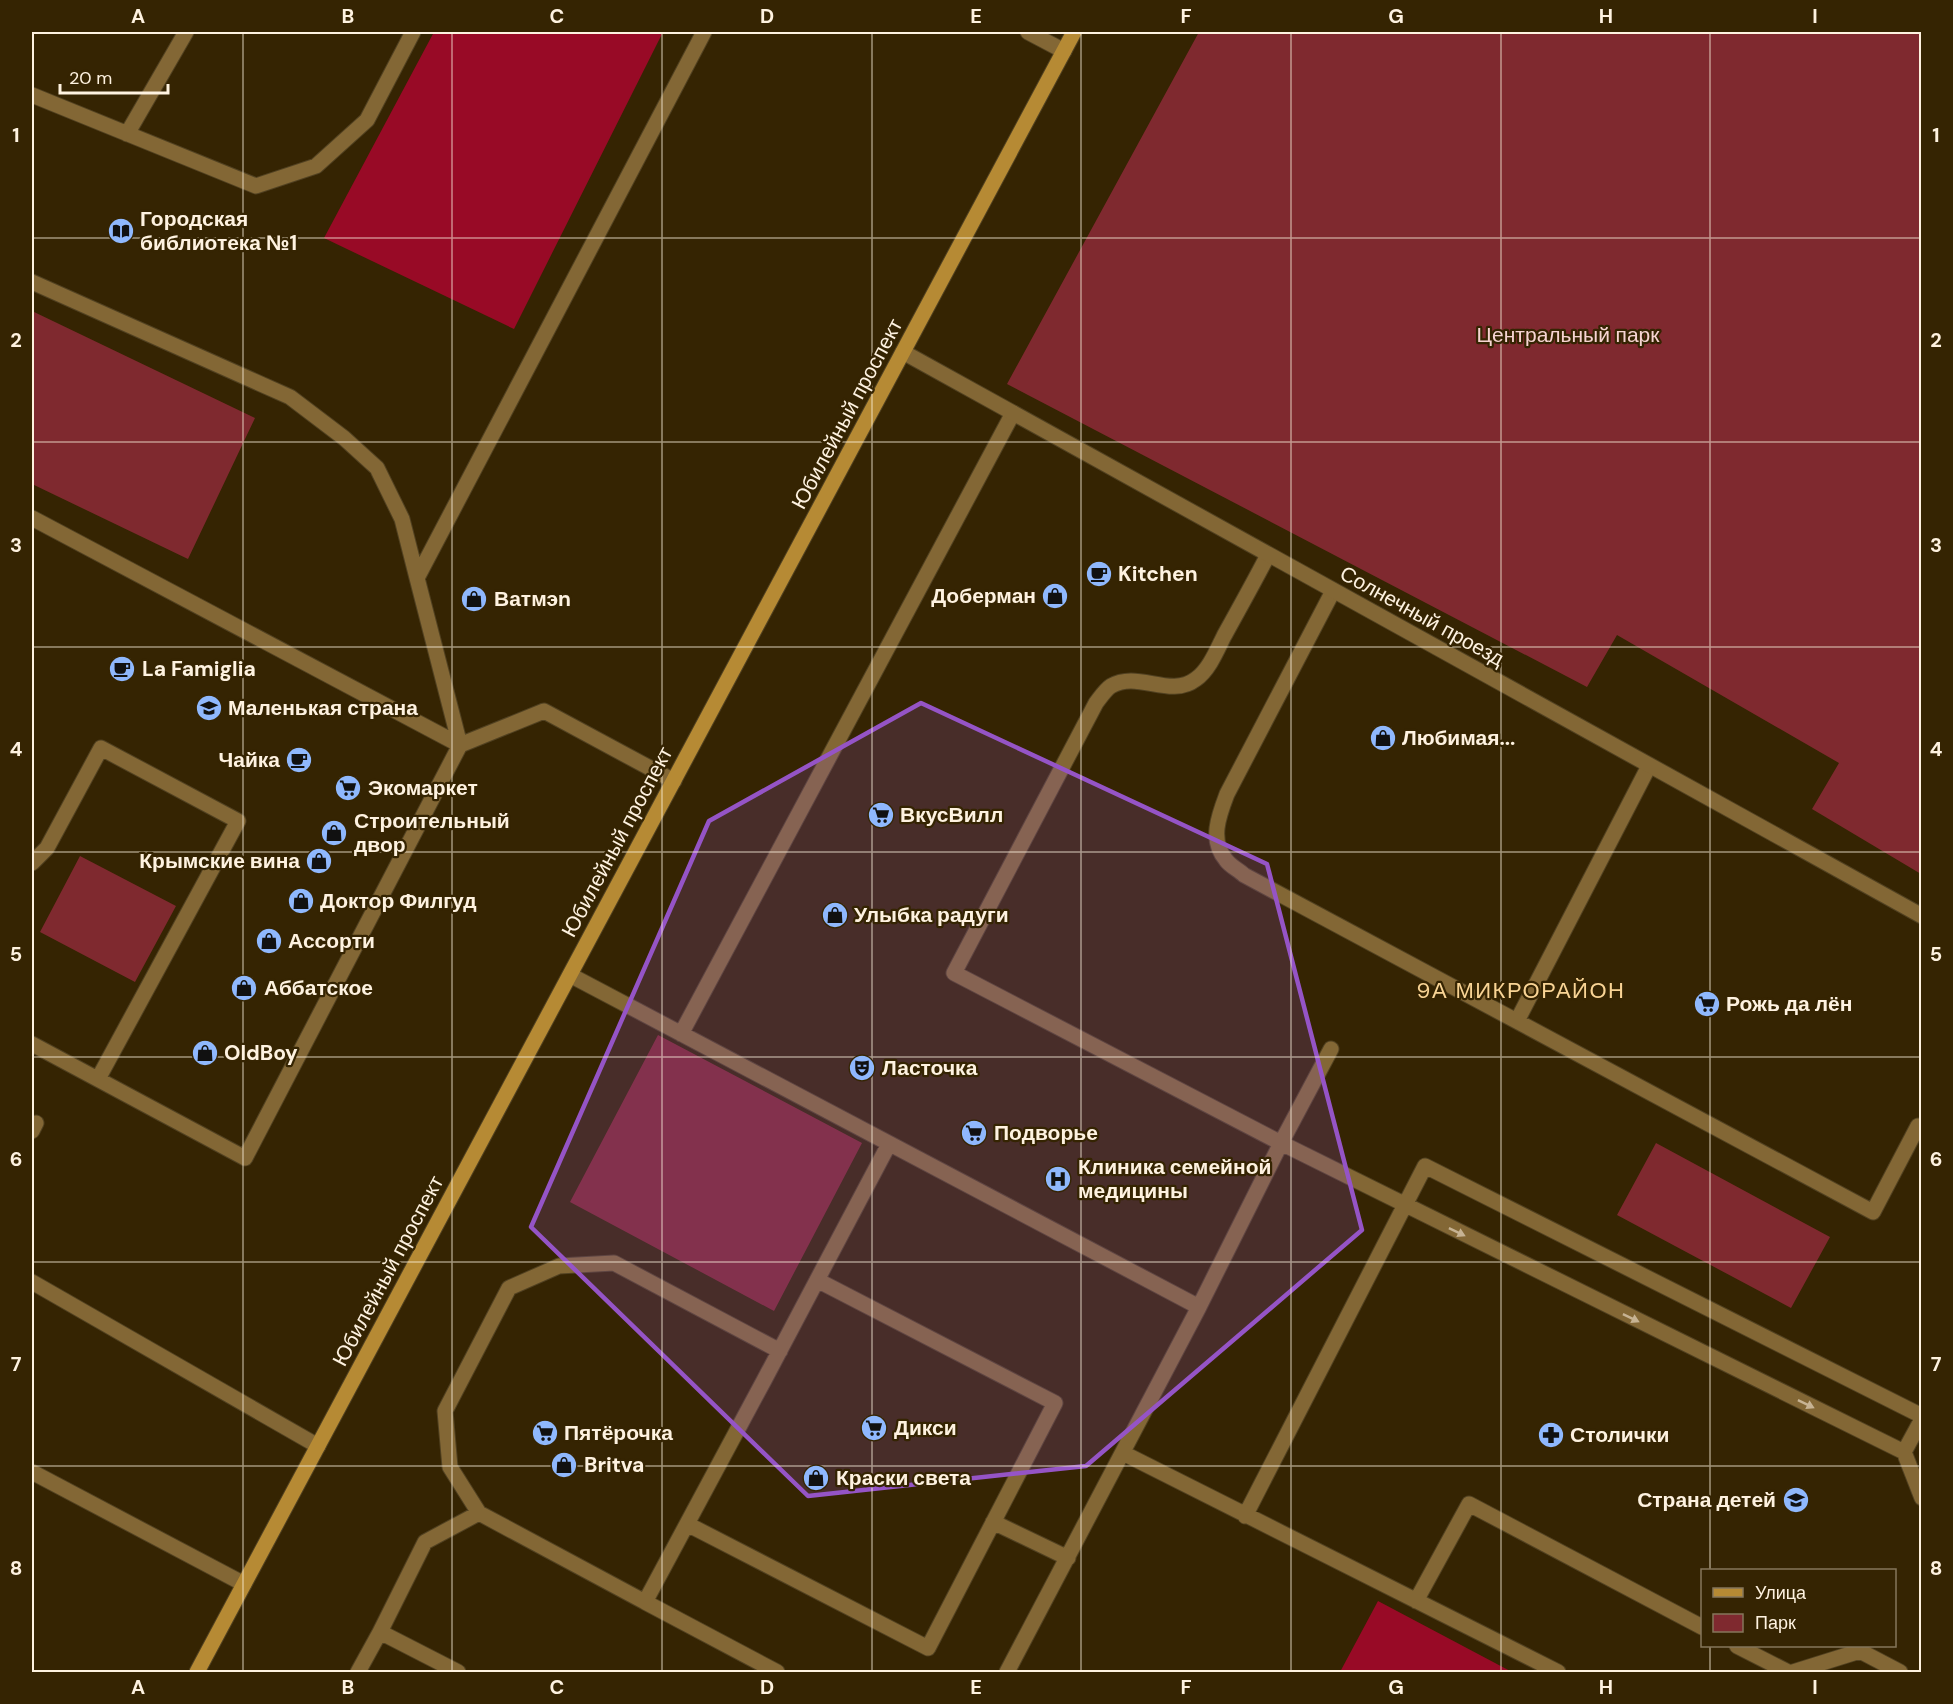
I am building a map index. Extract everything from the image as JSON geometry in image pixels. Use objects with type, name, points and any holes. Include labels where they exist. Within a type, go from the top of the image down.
[{"type":"street","points":[[127,134],[186,32]]},
{"type":"street","points":[[32,95],[256,186],[316,166],[367,120],[413,32]]},
{"type":"street","points":[[417,578],[704,32]]},
{"type":"street","points":[[1028,32],[1064,51]]},
{"type":"street","name":"Юбилейный проспект","points":[[197,1672],[1074,32]]},
{"type":"street","points":[[32,282],[290,397],[344,438],[377,468],[402,519],[460,745]]},
{"type":"street","name":"Солнечный проезд","points":[[903,352],[1922,916]]},
{"type":"street","points":[[681,1034],[1013,413]]},
{"type":"street","points":[[32,518],[460,745]]},
{"type":"street","points":[[1269,555],[1210,662],[1197,679],[1181,686],[1167,687],[1149,682],[1127,680],[1110,686],[1096,703],[954,973],[1404,1206],[1904,1452],[1922,1498]]},
{"type":"street","points":[[1334,591],[1227,794],[1217,819],[1216,843],[1226,861],[1244,875],[1873,1212],[1918,1126],[1922,1128]]},
{"type":"street","points":[[32,1044],[245,1158],[460,745],[544,711],[674,782]]},
{"type":"street","points":[[32,863],[46,848],[100,748],[238,821],[98,1079]]},
{"type":"street","points":[[1516,1021],[1649,765]]},
{"type":"street","points":[[570,975],[1199,1307]]},
{"type":"street","points":[[1007,1672],[1124,1454],[1331,1049]]},
{"type":"street","points":[[645,1602],[889,1144]]},
{"type":"street","points":[[1245,1516],[1425,1166],[1922,1417],[1904,1452]]},
{"type":"street","points":[[777,1672],[479,1513],[450,1467],[445,1411],[509,1288],[559,1266],[614,1263],[780,1351]]},
{"type":"street","points":[[687,1524],[928,1648],[1055,1403],[818,1280]]},
{"type":"street","points":[[32,1282],[318,1446]]},
{"type":"street","points":[[1124,1454],[1558,1672]]},
{"type":"street","points":[[32,1472],[244,1584]]},
{"type":"street","points":[[1416,1601],[1469,1504],[1701,1626]]},
{"type":"street","points":[[358,1672],[425,1542],[479,1513]]},
{"type":"street","points":[[993,1522],[1068,1558]]},
{"type":"street","points":[[380,1632],[458,1672]]},
{"type":"street","points":[[1739,1647],[1791,1672],[1860,1652],[1900,1672]]},
{"type":"highlighted area","points":[[921,703],[1267,864],[1362,1230],[1086,1466],[808,1496],[531,1227],[709,821]]},
{"type":"green space","name":"Центральный парк","points":[[1199,32],[1921,32],[1921,874],[1812,809],[1839,763],[1617,635],[1587,687],[1007,384]]},
{"type":"green space","points":[[32,311],[255,418],[188,559],[32,484]]},
{"type":"green space","points":[[80,856],[176,906],[135,982],[40,932]]},
{"type":"green space","points":[[658,1035],[862,1143],[774,1311],[570,1202]]},
{"type":"green space","points":[[1656,1143],[1830,1237],[1791,1308],[1617,1215]]},
{"type":"shaded area","points":[[434,32],[663,32],[514,329],[324,238]]},
{"type":"shaded area","points":[[1378,1601],[1512,1672],[1340,1672]]},
{"type":"place","name":"Городская библиотека №1","points":[[121,231]]},
{"type":"place","name":"Kitchen","points":[[1099,574]]},
{"type":"place","name":"Доберман","points":[[1055,596]]},
{"type":"place","name":"Ватмэn","points":[[474,599]]},
{"type":"place","name":"La Famiglia","points":[[122,669]]},
{"type":"place","name":"Маленькая страна","points":[[209,708]]},
{"type":"place","name":"Любимая...","points":[[1383,738]]},
{"type":"place","name":"Чайка","points":[[299,760]]},
{"type":"place","name":"Экомаркет","points":[[348,788]]},
{"type":"place","name":"ВкусВилл","points":[[881,815]]},
{"type":"place","name":"Строительный двор","points":[[334,833]]},
{"type":"place","name":"Крымские вина","points":[[319,861]]},
{"type":"place","name":"Доктор Филгуд","points":[[301,901]]},
{"type":"place","name":"Улыбка радуги","points":[[835,915]]},
{"type":"place","name":"Ассорти","points":[[269,941]]},
{"type":"place","name":"Аббатское","points":[[244,988]]},
{"type":"place","name":"Рожь да лён","points":[[1707,1004]]},
{"type":"place","name":"OldBoy","points":[[205,1053]]},
{"type":"place","name":"Ласточка","points":[[862,1068]]},
{"type":"place","name":"Подворье","points":[[974,1133]]},
{"type":"place","name":"Клиника семейной медицины","points":[[1058,1179]]},
{"type":"place","name":"Дикси","points":[[874,1428]]},
{"type":"place","name":"Пятёрочка","points":[[545,1433]]},
{"type":"place","name":"Столички","points":[[1551,1435]]},
{"type":"place","name":"Britva","points":[[564,1465]]},
{"type":"place","name":"Краски света","points":[[816,1478]]},
{"type":"place","name":"Страна детей","points":[[1796,1500]]},
{"type":"district","name":"9А МИКРОРАЙОН","points":[[1521,990]]}]
